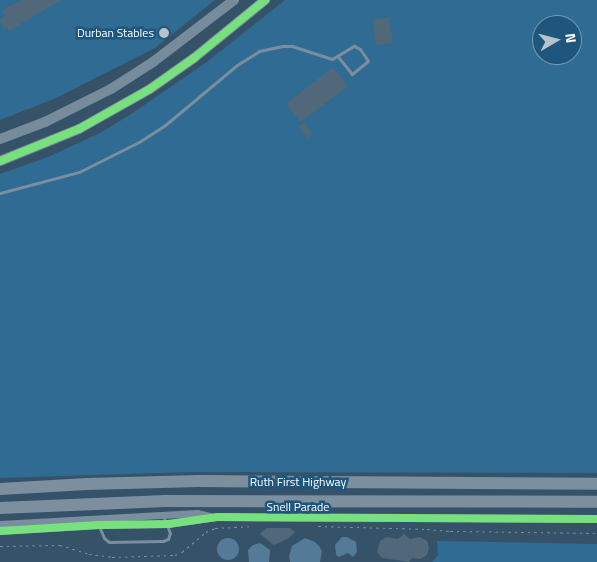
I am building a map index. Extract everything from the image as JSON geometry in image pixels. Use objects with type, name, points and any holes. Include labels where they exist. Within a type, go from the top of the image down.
[{"type":"highway","name":"Ruth First Highway","points":[[0,489],[87,484],[199,481],[597,484]]},
{"type":"highway","name":"Ruth First Highway","points":[[0,508],[165,501],[597,502]]},
{"type":"main road","points":[[0,139],[45,122],[111,89],[153,62],[234,0]]},
{"type":"main road","points":[[0,161],[79,129],[150,89],[194,58],[265,0]]},
{"type":"street","name":"Snell Parade","points":[[0,524],[197,514],[217,517],[597,519]]},
{"type":"street","name":"Snell Parade","points":[[0,531],[99,525],[168,524],[217,517]]},
{"type":"lane","points":[[0,193],[79,172],[139,142],[177,116],[237,64],[259,51],[292,46],[327,58],[338,57],[354,46],[360,49],[368,61],[352,74],[338,57]]},
{"type":"lane","points":[[99,525],[104,538],[113,543],[166,540],[169,536],[168,524],[163,515]]},
{"type":"path","points":[[0,546],[60,545],[88,554],[112,557],[175,554],[182,552],[206,532],[215,528],[252,526]]},
{"type":"path","points":[[313,526],[450,531],[597,533]]},
{"type":"shaded area","points":[[0,0],[215,0],[155,48],[54,99],[0,120]]},
{"type":"shaded area","points":[[285,0],[597,0],[597,473],[192,472],[0,478],[0,174],[48,157],[102,132],[204,64]]},
{"type":"shaded area","points":[[342,537],[347,537],[356,542],[357,552],[353,557],[348,553],[339,557],[336,555],[335,545]]},
{"type":"shaded area","points":[[228,538],[236,541],[239,549],[236,557],[228,560],[220,557],[217,549],[220,541]]},
{"type":"shaded area","points":[[305,538],[319,546],[322,551],[320,562],[290,562],[289,556],[292,546]]},
{"type":"shaded area","points":[[437,541],[597,544],[597,562],[432,562],[438,555]]},
{"type":"shaded area","points":[[260,543],[270,550],[269,562],[249,562],[248,550],[253,545]]},
{"type":"building","points":[[21,0],[61,0],[9,31],[8,28],[5,30],[0,21],[5,15],[2,10]]},
{"type":"building","points":[[389,17],[393,43],[376,45],[372,20]]},
{"type":"building","points":[[333,67],[348,86],[300,123],[286,104]]},
{"type":"building","points":[[304,122],[313,134],[307,138],[298,126]]},
{"type":"building","points":[[267,528],[290,528],[295,532],[289,538],[274,545],[260,534]]},
{"type":"building","points":[[404,534],[410,539],[420,537],[427,541],[429,548],[427,555],[421,559],[412,558],[409,562],[382,558],[377,552],[380,541],[386,537],[398,539]]},
{"type":"cycle path","points":[[0,161],[79,129],[150,89],[194,58],[265,0]]},
{"type":"cycle path","points":[[0,531],[99,525],[168,524],[217,517],[597,519]]},
{"type":"place","name":"Durban Stables","points":[[164,33]]}]
